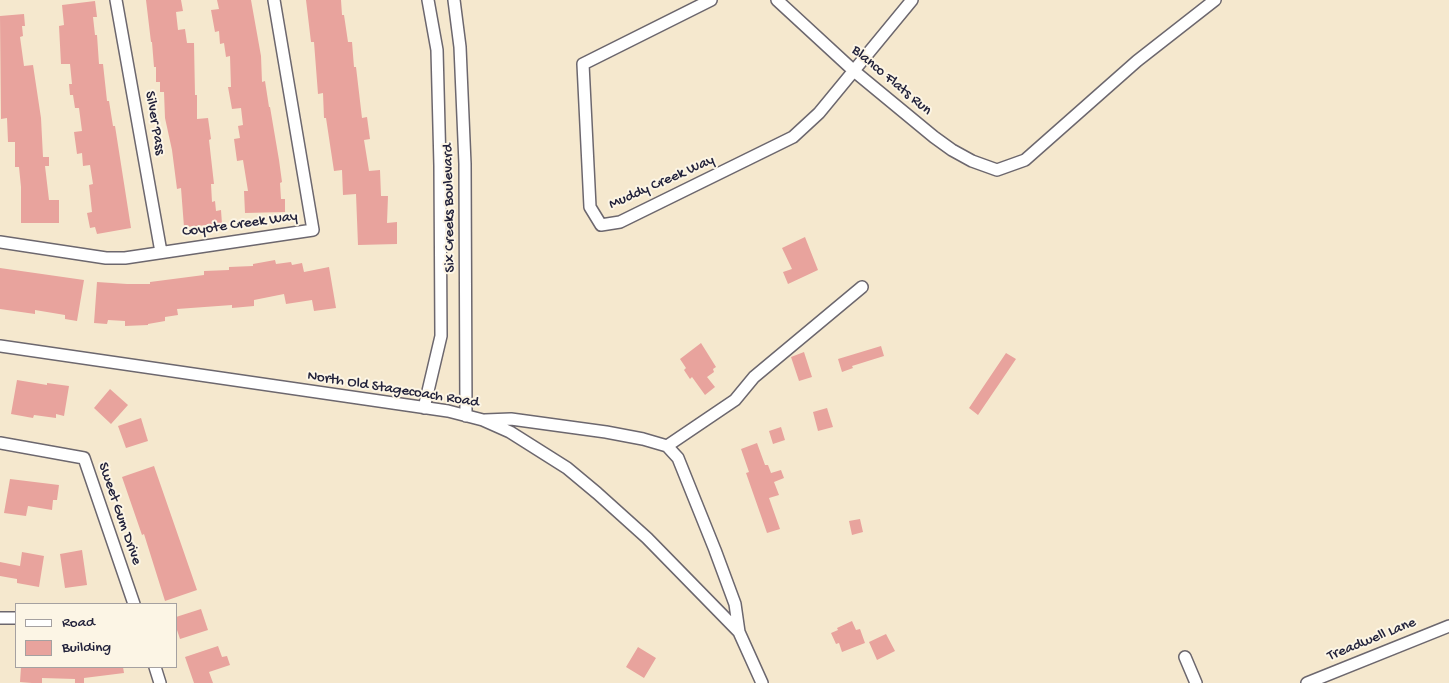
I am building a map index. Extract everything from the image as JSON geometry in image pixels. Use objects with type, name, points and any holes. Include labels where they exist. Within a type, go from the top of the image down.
[{"type":"street","name":"Silver Pass","points":[[116,0],[161,252]]},
{"type":"street","name":"Coyote Creek Way","points":[[0,242],[106,258],[125,258],[313,230],[274,0]]},
{"type":"street","name":"Six Creeks Boulevard","points":[[424,408],[441,336],[437,50],[428,0]]},
{"type":"street","name":"Six Creeks Boulevard","points":[[454,0],[460,47],[465,164],[466,416]]},
{"type":"street","name":"Muddy Creek Way","points":[[710,0],[583,64],[590,207],[601,225],[620,222],[793,137],[819,113],[912,0]]},
{"type":"street","name":"Blanco Flats Run","points":[[777,0],[854,71],[952,150],[997,170],[1025,160],[1136,61],[1214,0]]},
{"type":"street","points":[[667,446],[735,400],[754,377],[862,287]]},
{"type":"street","name":"North Old Stagecoach Road","points":[[0,346],[424,408],[483,420],[510,432],[567,468],[647,538],[739,632],[762,683]]},
{"type":"street","points":[[483,420],[511,419],[606,432],[644,439],[667,446],[678,458],[715,550],[735,604],[739,632]]},
{"type":"street","name":"Sweet Gum Drive","points":[[0,443],[84,458],[133,603]]},
{"type":"street","points":[[0,618],[15,618]]},
{"type":"street","name":"Treadwell Lane","points":[[1307,683],[1449,626]]},
{"type":"street","points":[[1185,657],[1196,683]]},
{"type":"street","points":[[155,668],[160,683]]},
{"type":"building","points":[[146,0],[181,0],[183,11],[176,12],[178,30],[185,29],[187,43],[194,43],[197,119],[208,118],[214,184],[211,184],[212,202],[215,201],[216,211],[221,210],[222,224],[184,227],[181,188],[177,189],[172,150],[165,118],[164,92],[160,92],[160,82],[156,82],[156,67],[154,67]]},
{"type":"building","points":[[217,0],[251,0],[261,56],[262,82],[265,81],[279,160],[282,182],[280,183],[281,199],[285,199],[285,212],[245,213],[244,191],[248,191],[243,160],[237,161],[234,139],[240,138],[238,126],[243,125],[241,108],[232,109],[228,87],[231,87],[230,56],[226,57],[224,43],[220,44],[219,31],[215,32],[211,10],[219,9]]},
{"type":"building","points":[[306,0],[341,0],[348,42],[352,42],[362,118],[367,117],[370,139],[364,140],[369,171],[380,170],[381,196],[388,196],[387,223],[397,222],[397,244],[358,245],[356,194],[343,195],[342,170],[334,171],[326,118],[324,118],[323,93],[318,94],[314,42],[311,42]]},
{"type":"building","points":[[95,1],[97,17],[93,17],[95,35],[97,35],[99,64],[103,64],[107,101],[109,101],[113,126],[115,126],[131,228],[97,234],[95,227],[90,228],[87,213],[92,212],[89,185],[93,184],[90,165],[83,166],[82,153],[77,154],[74,132],[82,131],[79,108],[75,108],[73,95],[70,95],[69,84],[72,84],[70,64],[61,64],[59,26],[64,25],[62,5]]},
{"type":"building","points":[[24,14],[25,26],[22,26],[23,36],[20,37],[24,66],[33,65],[41,118],[43,157],[49,157],[49,166],[45,166],[49,200],[59,200],[59,223],[21,223],[21,187],[19,167],[15,167],[15,142],[8,142],[7,118],[1,119],[0,16]]},
{"type":"building","points":[[805,237],[818,270],[788,284],[783,272],[792,269],[782,248]]},
{"type":"building","points":[[275,260],[276,264],[291,262],[292,265],[302,263],[304,272],[329,267],[336,308],[314,311],[312,300],[286,304],[284,294],[254,300],[254,306],[232,308],[232,305],[177,309],[178,315],[165,317],[165,321],[148,325],[125,326],[125,321],[108,320],[107,324],[94,323],[97,282],[150,284],[150,282],[204,275],[204,271],[229,270],[229,267],[253,266],[253,264]]},
{"type":"building","points":[[0,268],[84,280],[77,321],[65,319],[65,315],[35,310],[35,314],[0,309]]},
{"type":"building","points":[[701,343],[716,367],[713,369],[714,372],[707,377],[715,387],[705,395],[692,377],[690,379],[680,359]]},
{"type":"building","points":[[881,346],[884,356],[852,366],[853,368],[842,372],[838,359]]},
{"type":"building","points":[[804,352],[812,377],[799,381],[791,357]]},
{"type":"building","points":[[1006,353],[1016,359],[978,415],[969,408]]},
{"type":"building","points":[[17,380],[47,385],[47,383],[69,386],[64,416],[56,414],[56,418],[34,415],[33,418],[11,414]]},
{"type":"building","points":[[110,389],[128,405],[111,424],[94,408]]},
{"type":"building","points":[[827,408],[833,427],[818,431],[813,412]]},
{"type":"building","points":[[141,418],[148,441],[126,448],[118,426]]},
{"type":"building","points":[[781,427],[785,440],[773,444],[769,431]]},
{"type":"building","points":[[757,443],[765,465],[768,465],[771,473],[781,470],[784,478],[774,482],[779,495],[769,498],[780,529],[767,533],[746,473],[749,472],[741,449]]},
{"type":"building","points":[[154,466],[197,590],[165,601],[144,534],[142,535],[122,477]]},
{"type":"building","points":[[10,479],[59,485],[57,500],[53,500],[52,510],[28,506],[26,516],[4,513]]},
{"type":"building","points":[[860,519],[863,532],[852,535],[849,521]]},
{"type":"building","points":[[82,550],[87,585],[65,588],[60,554]]},
{"type":"building","points":[[22,552],[44,556],[39,587],[17,583],[17,579],[0,576],[0,562],[20,566]]},
{"type":"building","points":[[201,609],[208,630],[180,639],[178,616]]},
{"type":"building","points":[[852,621],[856,630],[860,629],[865,643],[842,652],[839,643],[836,644],[831,633]]},
{"type":"building","points":[[886,634],[895,651],[877,660],[869,642]]},
{"type":"building","points":[[218,646],[222,657],[227,656],[230,665],[209,672],[213,683],[194,683],[185,657]]},
{"type":"building","points":[[638,647],[656,658],[644,678],[626,667]]},
{"type":"building","points":[[21,668],[123,668],[124,673],[84,678],[84,683],[75,683],[75,679],[42,678],[42,683],[20,682]]}]
